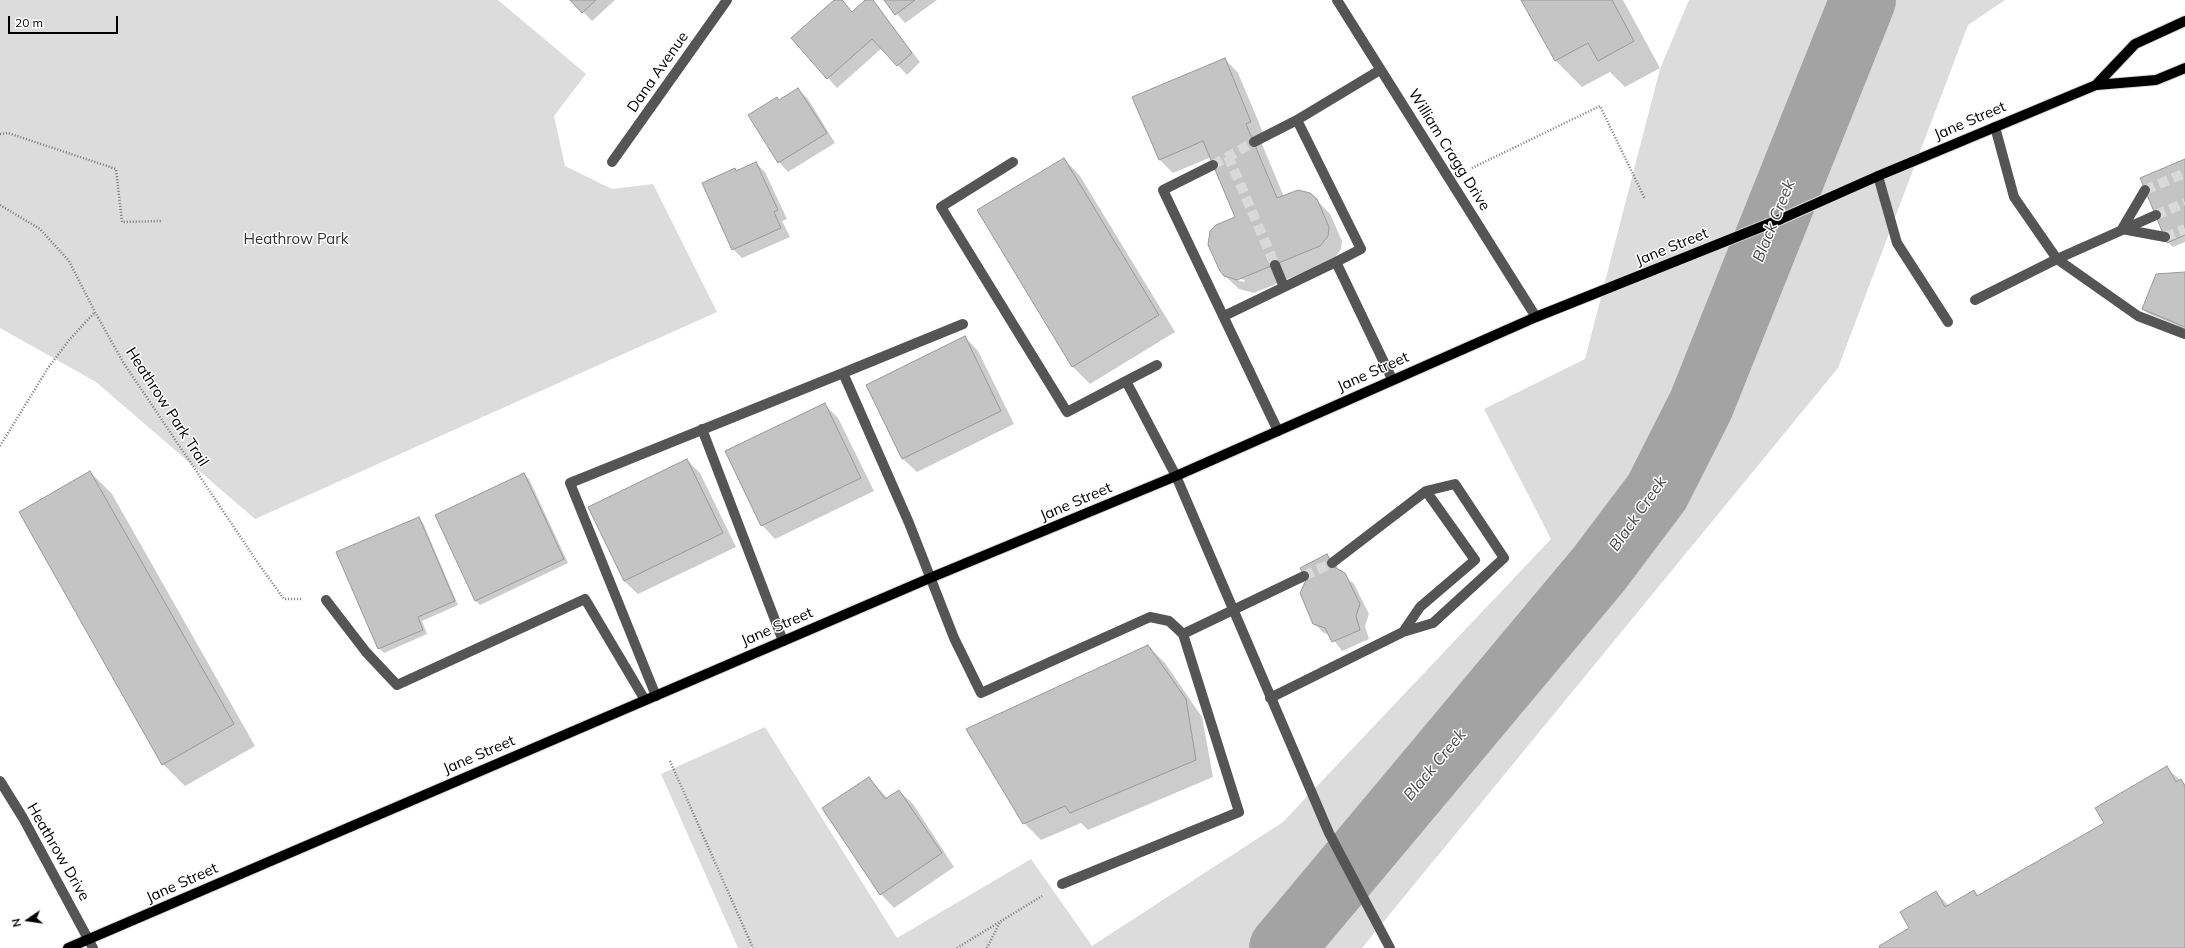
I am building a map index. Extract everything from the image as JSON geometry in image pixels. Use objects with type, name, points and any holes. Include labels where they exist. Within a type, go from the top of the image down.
[{"type":"main road","name":"Jane Street","points":[[2096,85],[2135,44],[2185,21]]},
{"type":"main road","name":"Jane Street","points":[[68,948],[91,944],[645,700],[930,578],[1176,476],[1392,379],[1536,317],[1781,219],[1878,176],[2096,85],[2156,80],[2185,68]]},
{"type":"street","name":"Dana Avenue","points":[[612,162],[728,0]]},
{"type":"street","name":"William Cragg Drive","points":[[1337,0],[1536,317]]},
{"type":"street","points":[[1254,142],[1297,120],[1380,70]]},
{"type":"street","points":[[1224,316],[1361,249],[1297,120]]},
{"type":"street","points":[[1995,127],[2014,197],[2057,259],[2138,316],[2185,334]]},
{"type":"street","points":[[1012,162],[941,207],[1067,412],[1157,365]]},
{"type":"street","points":[[1213,165],[1163,190],[1278,431]]},
{"type":"street","points":[[1878,176],[1897,243],[1948,322]]},
{"type":"street","points":[[2122,229],[2145,190]]},
{"type":"street","points":[[1975,300],[2057,259],[2156,215]]},
{"type":"street","points":[[2122,229],[2165,237]]},
{"type":"street","points":[[1336,262],[1392,379]]},
{"type":"street","points":[[1275,265],[1284,287]]},
{"type":"street","points":[[656,696],[570,482],[963,324]]},
{"type":"street","points":[[844,373],[909,523],[954,638],[981,693],[1150,617],[1169,621],[1183,634],[1239,812],[1062,884]]},
{"type":"street","points":[[1126,380],[1176,476],[1328,833],[1390,948]]},
{"type":"street","points":[[702,429],[783,641]]},
{"type":"street","points":[[1270,698],[1403,632],[1433,623],[1504,558],[1455,484],[1426,491],[1332,562]]},
{"type":"street","points":[[1403,632],[1420,607],[1475,560],[1426,491]]},
{"type":"street","points":[[1183,634],[1304,576]]},
{"type":"street","points":[[326,600],[366,652],[397,685],[585,599],[645,700]]},
{"type":"street","name":"Heathrow Drive","points":[[0,781],[23,818],[91,944]]},
{"type":"path","points":[[1450,179],[1600,106],[1645,199]]},
{"type":"path","points":[[0,134],[8,133],[116,169],[122,222],[161,221]]},
{"type":"path","name":"Heathrow Park Trail","points":[[0,205],[40,229],[69,261],[123,362],[284,599],[326,600]]},
{"type":"path","points":[[0,446],[48,368],[70,339],[95,312]]},
{"type":"path","points":[[670,760],[753,948]]},
{"type":"path","points":[[956,948],[1062,884]]},
{"type":"path","points":[[987,948],[1000,922]]},
{"type":"green space","name":"Heathrow Park","points":[[0,0],[498,0],[586,74],[554,116],[565,166],[612,189],[653,184],[717,312],[255,519],[96,382],[0,328]]},
{"type":"green space","points":[[1689,0],[2005,0],[1968,25],[1838,368],[1362,948],[738,948],[661,774],[765,727],[897,938],[1031,859],[1092,946],[1283,822],[1551,539],[1484,409],[1585,359],[1660,69]]},
{"type":"building","points":[[570,0],[596,0],[582,13]]},
{"type":"building","points":[[834,0],[842,0],[852,12],[865,0],[873,0],[912,53],[897,66],[872,39],[827,79],[791,38]]},
{"type":"building","points":[[884,0],[915,0],[895,15]]},
{"type":"building","points":[[1521,0],[1612,0],[1634,41],[1598,61],[1588,43],[1555,61]]},
{"type":"building","points":[[1225,58],[1251,122],[1246,124],[1277,198],[1298,190],[1310,193],[1317,199],[1329,227],[1328,236],[1320,246],[1237,280],[1224,276],[1220,271],[1208,245],[1210,231],[1216,225],[1235,217],[1203,141],[1159,160],[1132,97]]},
{"type":"building","points":[[798,88],[827,133],[778,163],[748,115],[777,97],[779,100]]},
{"type":"building","points":[[1064,158],[1159,315],[1072,367],[977,210]]},
{"type":"building","points":[[2185,159],[2185,235],[2167,243],[2140,178]]},
{"type":"building","points":[[756,162],[778,210],[774,212],[781,228],[732,250],[702,183],[735,168],[736,171]]},
{"type":"building","points":[[2185,272],[2185,327],[2142,309],[2156,274]]},
{"type":"building","points":[[965,336],[1001,411],[902,459],[866,385]]},
{"type":"building","points":[[825,403],[861,478],[761,526],[725,451]]},
{"type":"building","points":[[687,459],[723,533],[624,581],[588,507]]},
{"type":"building","points":[[90,471],[234,724],[162,765],[19,512]]},
{"type":"building","points":[[524,473],[564,559],[475,601],[435,515]]},
{"type":"building","points":[[419,517],[455,601],[418,617],[423,630],[378,649],[336,552]]},
{"type":"building","points":[[1327,554],[1334,567],[1345,573],[1360,604],[1356,616],[1360,630],[1332,642],[1325,628],[1313,624],[1300,593],[1306,580],[1300,568]]},
{"type":"building","points":[[1148,645],[1186,699],[1196,760],[1070,813],[1065,806],[1023,824],[966,729]]},
{"type":"building","points":[[2167,766],[2176,782],[2181,779],[2185,786],[2185,948],[1880,948],[1879,946],[1909,928],[1900,912],[1936,891],[1945,907],[1974,890],[1977,896],[2104,823],[2095,808]]},
{"type":"building","points":[[869,777],[885,799],[899,790],[942,853],[880,895],[822,808]]},
{"type":"waterway","name":"Black Creek","points":[[1282,948],[1599,569],[1657,492],[1701,405],[1863,0]]},
{"type":"tunnel","points":[[1213,165],[1254,142]]},
{"type":"tunnel","points":[[1228,156],[1275,265]]},
{"type":"tunnel","points":[[2145,190],[2185,173]]},
{"type":"tunnel","points":[[2156,215],[2185,203]]},
{"type":"tunnel","points":[[2165,237],[2185,229]]},
{"type":"tunnel","points":[[1304,576],[1332,563]]}]
